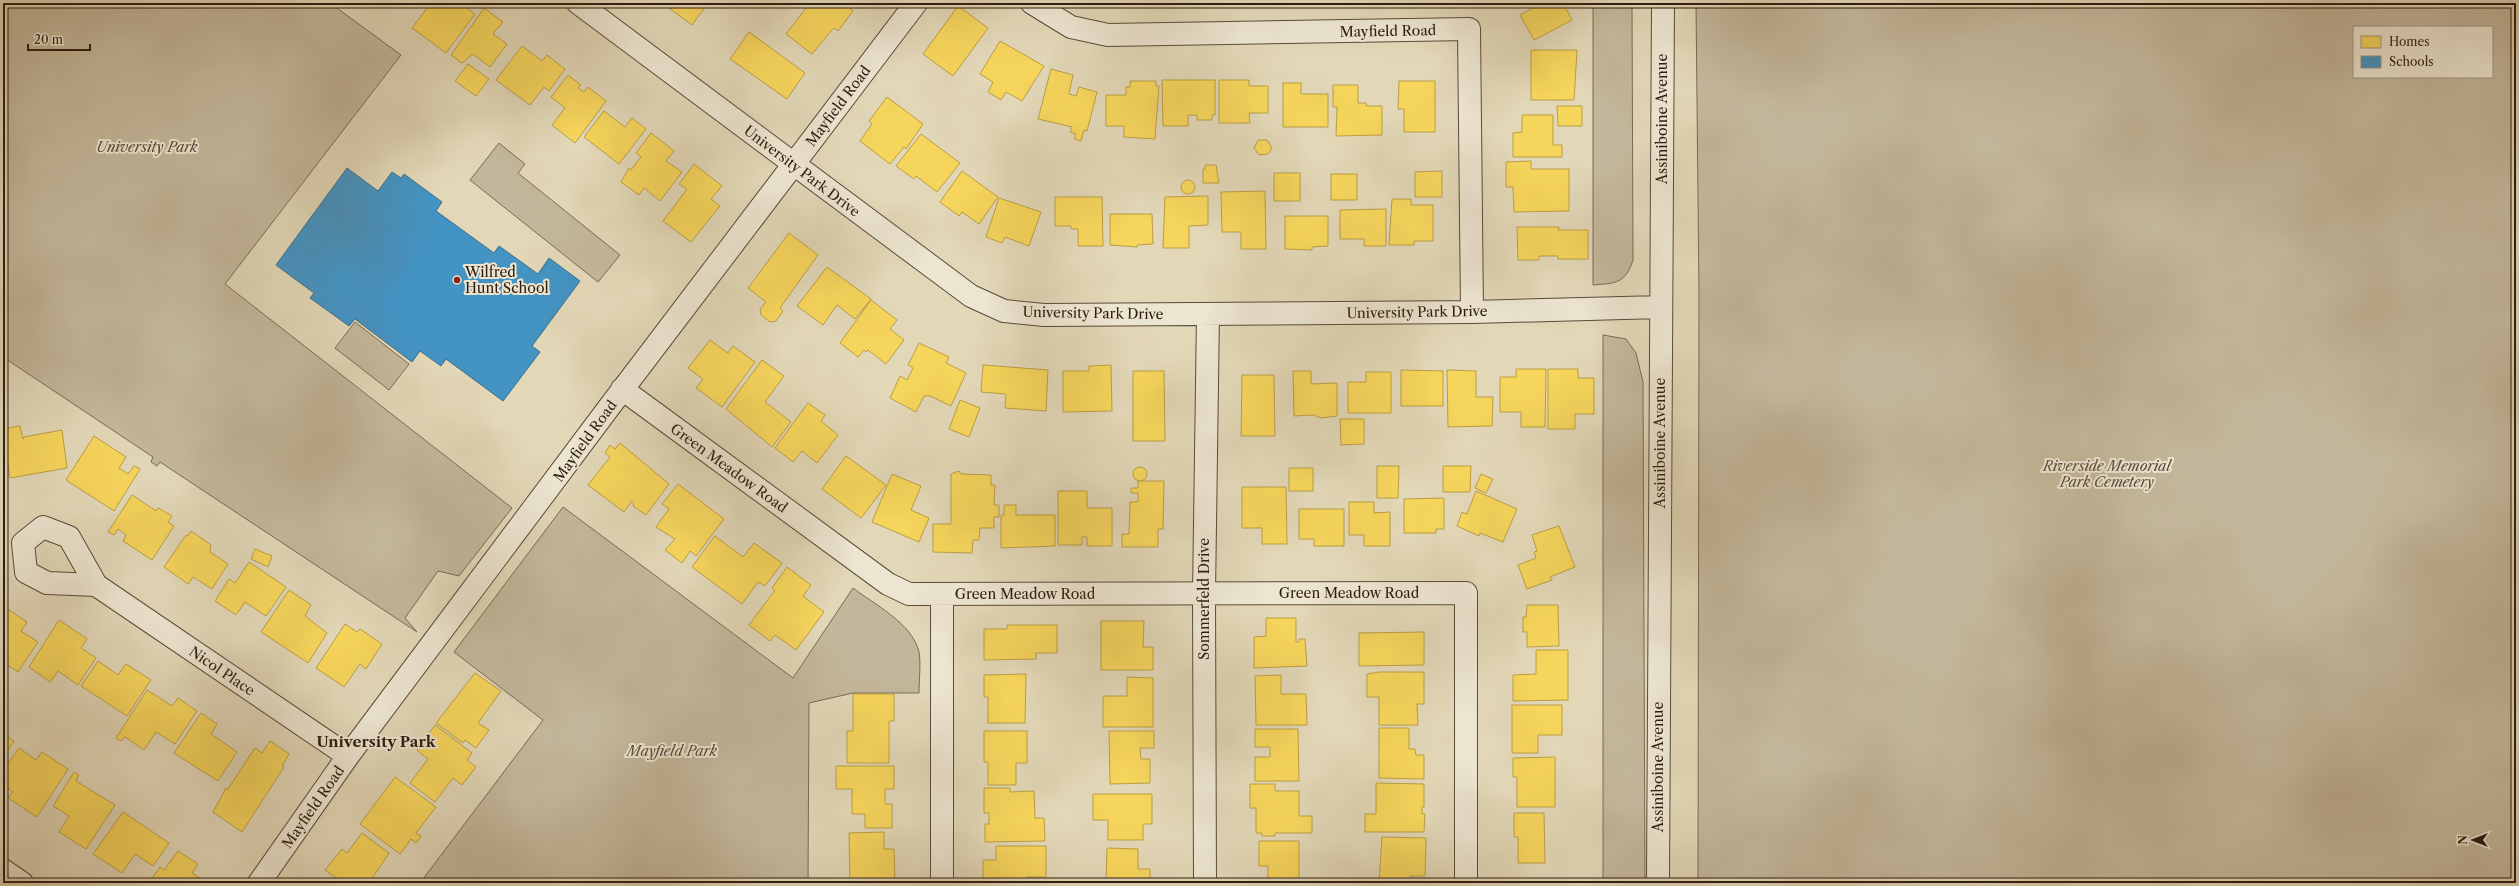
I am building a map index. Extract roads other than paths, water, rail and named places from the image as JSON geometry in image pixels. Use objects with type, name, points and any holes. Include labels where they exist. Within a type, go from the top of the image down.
[{"type":"street","name":"University Park Drive","points":[[578,3],[793,165],[971,296],[1004,311],[1044,315],[1472,312],[1661,307]]},
{"type":"street","name":"Mayfield Road","points":[[259,883],[348,756],[622,389],[916,3]]},
{"type":"street","name":"Mayfield Road","points":[[1032,3],[1071,27],[1108,35],[1469,29],[1472,312]]},
{"type":"street","name":"Assiniboine Avenue","points":[[1658,883],[1663,3]]},
{"type":"street","name":"Sommerfeld Drive","points":[[1205,883],[1204,594],[1208,314]]},
{"type":"street","name":"Green Meadow Road","points":[[622,389],[888,584],[909,594],[1466,593],[1466,883]]},
{"type":"street","name":"Nicol Place","points":[[96,585],[348,756]]},
{"type":"street","name":"Green Meadow Road","points":[[942,594],[942,883]]},
{"type":"street","points":[[3,870],[22,883]]},
{"type":"place","name":"Wilfred Hunt School","points":[[457,280]]},
{"type":"district","name":"University Park","points":[[376,742]]},
{"type":"park label","name":"Riverside Memorial Park Cemetery","points":[[2107,474]]},
{"type":"park label","name":"Mayfield Park","points":[[672,751]]}]
